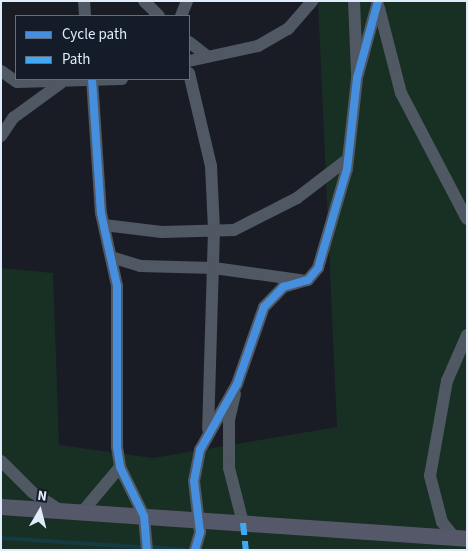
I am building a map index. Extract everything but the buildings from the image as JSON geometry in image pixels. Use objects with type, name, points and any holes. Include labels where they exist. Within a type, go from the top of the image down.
[{"type":"main road","points":[[1,507],[461,538]]},
{"type":"street","points":[[84,1],[85,15]]},
{"type":"street","points":[[144,1],[158,15]]},
{"type":"street","points":[[181,15],[187,1]]},
{"type":"street","points":[[190,61],[258,46],[288,29],[312,1]]},
{"type":"street","points":[[195,550],[199,520],[194,482],[208,434],[237,384],[264,307],[283,287],[308,280],[318,268],[348,159],[357,78],[354,1]]},
{"type":"street","points":[[357,78],[378,2]]},
{"type":"street","points":[[378,2],[401,93],[467,219]]},
{"type":"street","points":[[190,43],[208,58]]},
{"type":"street","points":[[1,72],[17,82]]},
{"type":"street","points":[[190,77],[211,166],[214,268],[208,434]]},
{"type":"street","points":[[1,81],[61,82],[93,80],[104,225],[117,286],[116,424],[120,467],[144,516],[147,550]]},
{"type":"street","points":[[1,136],[13,118],[61,82]]},
{"type":"street","points":[[104,225],[162,232],[234,230],[297,198],[348,159]]},
{"type":"street","points":[[111,257],[140,266],[214,268],[308,280]]},
{"type":"street","points":[[461,538],[442,522],[430,476],[447,381],[467,335]]},
{"type":"street","points":[[237,384],[228,445],[234,497],[243,523]]},
{"type":"street","points":[[1,461],[32,492],[61,511]]},
{"type":"street","points":[[82,512],[120,467]]},
{"type":"green space","points":[[318,1],[467,1],[467,550],[1,550],[1,268],[53,273],[59,445],[153,458],[337,427]]},
{"type":"waterway","points":[[1,538],[139,547]]},
{"type":"waterway","points":[[152,547],[186,550]]},
{"type":"marked path","points":[[243,523],[246,550]]},
{"type":"cycle path","points":[[195,550],[200,532],[194,481],[200,450],[237,384],[264,307],[283,287],[308,280],[318,268],[347,169],[357,78],[378,1]]},
{"type":"cycle path","points":[[92,80],[101,213],[117,286],[117,447],[120,467],[144,516],[147,550]]}]
